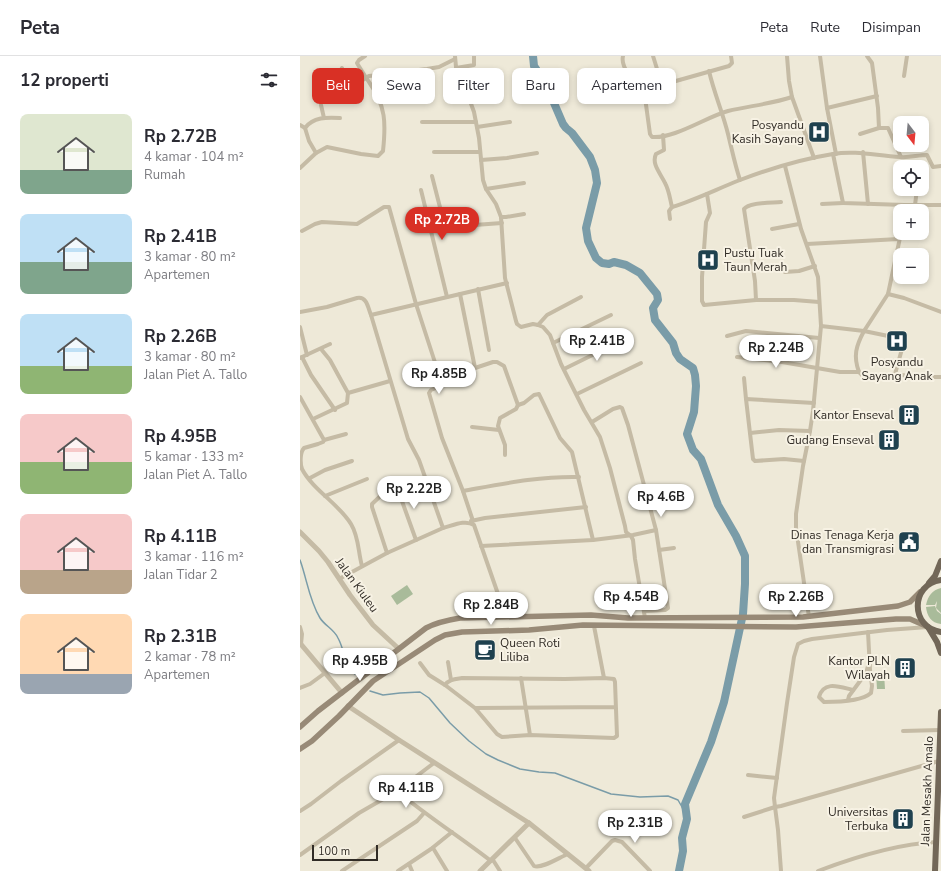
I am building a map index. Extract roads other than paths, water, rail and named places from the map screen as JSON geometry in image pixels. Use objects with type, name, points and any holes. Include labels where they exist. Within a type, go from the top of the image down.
[{"type":"main road","points":[[941,561],[935,576],[918,598],[917,609],[921,619],[937,642],[941,653]]},
{"type":"main road","points":[[300,727],[318,711],[426,628],[436,623],[460,618],[591,615],[645,618],[809,617],[898,606],[910,602],[932,582],[941,580]]},
{"type":"main road","points":[[300,749],[312,741],[370,683],[445,635],[462,632],[529,630],[583,625],[780,627],[812,626],[896,619],[910,619],[941,632]]},
{"type":"main road","points":[[361,678],[370,683]]},
{"type":"main road","name":"Jalan Mesakh Amalo","points":[[935,871],[936,842],[939,833],[941,712]]},
{"type":"street","points":[[300,168],[316,153],[327,147],[370,156],[378,156],[383,152],[385,126],[382,108],[379,99],[358,63],[359,60],[365,56]]},
{"type":"street","points":[[366,78],[375,74],[427,69],[439,66],[455,57],[456,68],[474,65],[474,56]]},
{"type":"street","points":[[623,56],[622,63],[624,68]]},
{"type":"street","points":[[653,56],[657,68]]},
{"type":"street","points":[[676,81],[731,65],[731,56]]},
{"type":"street","points":[[787,56],[792,97],[814,158]]},
{"type":"street","points":[[820,56],[843,203]]},
{"type":"street","points":[[867,56],[872,63],[879,128]]},
{"type":"street","points":[[904,76],[907,56]]},
{"type":"street","points":[[709,71],[712,86],[728,134],[740,180]]},
{"type":"street","points":[[827,108],[876,96]]},
{"type":"street","points":[[646,104],[650,134],[654,137],[663,136],[694,125],[721,113],[792,97]]},
{"type":"street","points":[[471,104],[477,127],[483,180],[486,189],[496,204],[501,217],[505,278],[517,324],[521,327],[533,324],[538,325],[547,331],[564,369],[598,431],[605,450],[626,532],[633,540],[645,618]]},
{"type":"street","points":[[322,105],[324,118]]},
{"type":"street","points":[[305,128],[309,122],[324,118],[340,118]]},
{"type":"street","points":[[422,122],[476,122]]},
{"type":"street","points":[[477,127],[510,122]]},
{"type":"street","points":[[300,125],[305,128],[309,141],[316,153]]},
{"type":"street","points":[[860,134],[879,128],[888,128],[900,157]]},
{"type":"street","points":[[663,136],[664,150],[656,154],[654,157],[658,171],[665,182],[672,207]]},
{"type":"street","points":[[434,152],[480,152]]},
{"type":"street","points":[[863,152],[868,204]]},
{"type":"street","points":[[670,219],[669,211],[672,207],[740,180],[814,158],[835,154],[863,152],[900,157],[927,155],[933,167],[941,166]]},
{"type":"street","points":[[481,160],[537,153]]},
{"type":"street","points":[[785,166],[799,224],[819,283],[821,326],[814,403],[796,514],[796,528],[809,617]]},
{"type":"street","points":[[432,176],[446,228],[502,223]]},
{"type":"street","points":[[486,189],[524,183]]},
{"type":"street","points":[[421,190],[447,297]]},
{"type":"street","points":[[707,194],[710,211],[706,222],[702,278],[702,301],[704,304],[756,300],[794,300],[819,302]]},
{"type":"street","points":[[756,300],[755,281],[744,209],[748,205],[781,202]]},
{"type":"street","points":[[822,204],[905,204]]},
{"type":"street","points":[[929,205],[941,205]]},
{"type":"street","points":[[302,231],[322,222],[357,224],[384,207],[389,207],[416,304],[442,384]]},
{"type":"street","points":[[501,217],[524,214]]},
{"type":"street","points":[[772,229],[799,224]]},
{"type":"street","points":[[807,244],[899,240],[888,294],[864,331],[855,359],[859,372],[864,377],[895,374],[915,377],[941,377]]},
{"type":"street","points":[[785,272],[814,266]]},
{"type":"street","points":[[371,315],[507,283]]},
{"type":"street","points":[[478,289],[489,350]]},
{"type":"street","points":[[460,294],[475,368]]},
{"type":"street","points":[[888,294],[904,298],[941,312]]},
{"type":"street","points":[[300,312],[327,307],[361,297],[366,302],[408,439],[423,472],[443,528]]},
{"type":"street","points":[[538,325],[547,315],[581,297]]},
{"type":"street","points":[[553,343],[611,315]]},
{"type":"street","points":[[821,326],[838,327],[893,337],[891,346],[902,349],[895,374]]},
{"type":"street","points":[[300,327],[308,355]]},
{"type":"street","points":[[727,336],[746,331],[819,338]]},
{"type":"street","points":[[564,369],[622,340]]},
{"type":"street","points":[[330,344],[301,357],[311,375],[335,410]]},
{"type":"street","points":[[314,419],[347,403],[348,392],[330,360],[321,349]]},
{"type":"street","points":[[737,357],[782,362],[840,372],[859,372]]},
{"type":"street","points":[[506,617],[474,525],[470,521],[463,491],[442,438],[429,393],[431,390],[442,384],[466,375],[475,368],[497,362],[504,366],[518,405]]},
{"type":"street","points":[[577,394],[641,363]]},
{"type":"street","points":[[744,378],[753,459],[755,461],[784,459],[804,461]]},
{"type":"street","points":[[348,392],[390,381]]},
{"type":"street","points":[[505,455],[505,445],[499,430],[498,422],[500,418],[516,409],[518,405],[524,403],[534,395],[540,394],[560,438],[572,452],[594,540]]},
{"type":"street","points":[[300,397],[314,419],[324,440]]},
{"type":"street","points":[[746,399],[814,403]]},
{"type":"street","points":[[592,422],[613,409],[620,407],[622,408],[628,425],[656,530],[668,608],[666,610],[644,611]]},
{"type":"street","points":[[472,427],[499,430]]},
{"type":"street","points":[[750,433],[779,430],[810,431]]},
{"type":"street","points":[[346,434],[324,440],[321,444],[304,448],[300,459],[302,468],[325,496],[344,514],[354,530],[362,566]]},
{"type":"street","points":[[310,478],[325,470],[352,461]]},
{"type":"street","points":[[463,491],[520,481],[579,477]]},
{"type":"street","points":[[325,496],[367,479]]},
{"type":"street","points":[[387,553],[372,504],[394,483],[416,540]]},
{"type":"street","points":[[339,579],[387,553],[443,528],[463,522],[506,515],[586,507]]},
{"type":"street","points":[[481,546],[594,540],[656,530]]},
{"type":"street","name":"Jalan Kiuleu","points":[[300,532],[319,551],[373,625],[399,649]]},
{"type":"street","points":[[659,550],[674,548]]},
{"type":"street","points":[[594,626],[604,678]]},
{"type":"street","points":[[300,627],[302,634],[301,646],[342,693]]},
{"type":"street","points":[[781,871],[774,798],[792,668],[798,644],[812,639],[868,632],[928,627]]},
{"type":"street","points":[[853,690],[830,686],[821,691],[819,697],[824,702],[857,699],[871,693],[872,686],[869,664],[868,632]]},
{"type":"street","points":[[448,662],[452,680]]},
{"type":"street","points":[[420,663],[429,675],[445,684],[475,708],[500,737],[505,738],[530,735],[614,738],[617,736],[614,679],[462,678],[452,680],[445,684]]},
{"type":"street","points":[[848,700],[853,690],[866,673],[869,664]]},
{"type":"street","points":[[300,688],[310,684],[325,673]]},
{"type":"street","points":[[521,678],[530,735]]},
{"type":"street","points":[[348,706],[529,823],[588,869],[612,841],[615,840],[622,842],[650,871]]},
{"type":"street","points":[[475,708],[615,707]]},
{"type":"street","points":[[903,731],[940,730]]},
{"type":"street","points":[[300,811],[399,740]]},
{"type":"street","points":[[744,817],[939,761]]},
{"type":"street","points":[[300,855],[359,813],[397,791],[434,763]]},
{"type":"street","points":[[748,775],[777,778]]},
{"type":"street","points":[[397,791],[424,813],[492,860],[500,871]]},
{"type":"street","points":[[342,871],[416,821],[424,813]]},
{"type":"street","points":[[480,871],[529,823]]},
{"type":"street","points":[[398,871],[433,848],[452,832]]},
{"type":"street","points":[[515,838],[536,867],[541,867],[568,854]]},
{"type":"street","points":[[818,871],[860,857],[894,848],[921,842],[936,842]]},
{"type":"street","points":[[433,848],[447,871]]},
{"type":"street","points":[[409,864],[412,871]]},
{"type":"waterway","points":[[533,56],[534,66],[545,82],[563,124],[572,133],[590,157],[595,170],[597,183],[586,228],[588,241],[596,258],[602,263],[609,264],[614,262],[626,265],[640,273],[657,294],[658,300],[653,308],[655,320],[673,343],[676,353],[680,359],[693,368],[696,386],[694,412],[687,434],[693,450],[701,459],[718,505],[736,536],[745,556],[743,614],[724,702],[711,742],[685,804],[687,819],[682,838],[683,851],[679,871]]},
{"type":"waterway","points":[[300,560],[316,611],[322,621],[336,635],[348,665],[355,674]]},
{"type":"waterway","points":[[370,691],[383,695],[420,692],[429,698],[450,723],[469,741],[486,754],[498,760],[520,769],[555,773],[611,794],[640,797],[668,796],[678,800],[687,819]]},
{"type":"place","name":"Posyandu Kasih Sayang","points":[[819,132]]},
{"type":"place","name":"Pustu Tuak Taun Merah","points":[[708,260]]},
{"type":"place","name":"Posyandu Sayang Anak","points":[[897,341]]},
{"type":"place","name":"Kantor Enseval","points":[[909,415]]},
{"type":"place","name":"Gudang Enseval","points":[[889,440]]},
{"type":"place","name":"Dinas Tenaga Kerja dan Transmigrasi","points":[[909,542]]},
{"type":"place","name":"Queen Roti Liliba","points":[[485,650]]},
{"type":"place","name":"Kantor PLN Wilayah","points":[[905,668]]},
{"type":"place","name":"Universitas Terbuka","points":[[903,819]]}]
